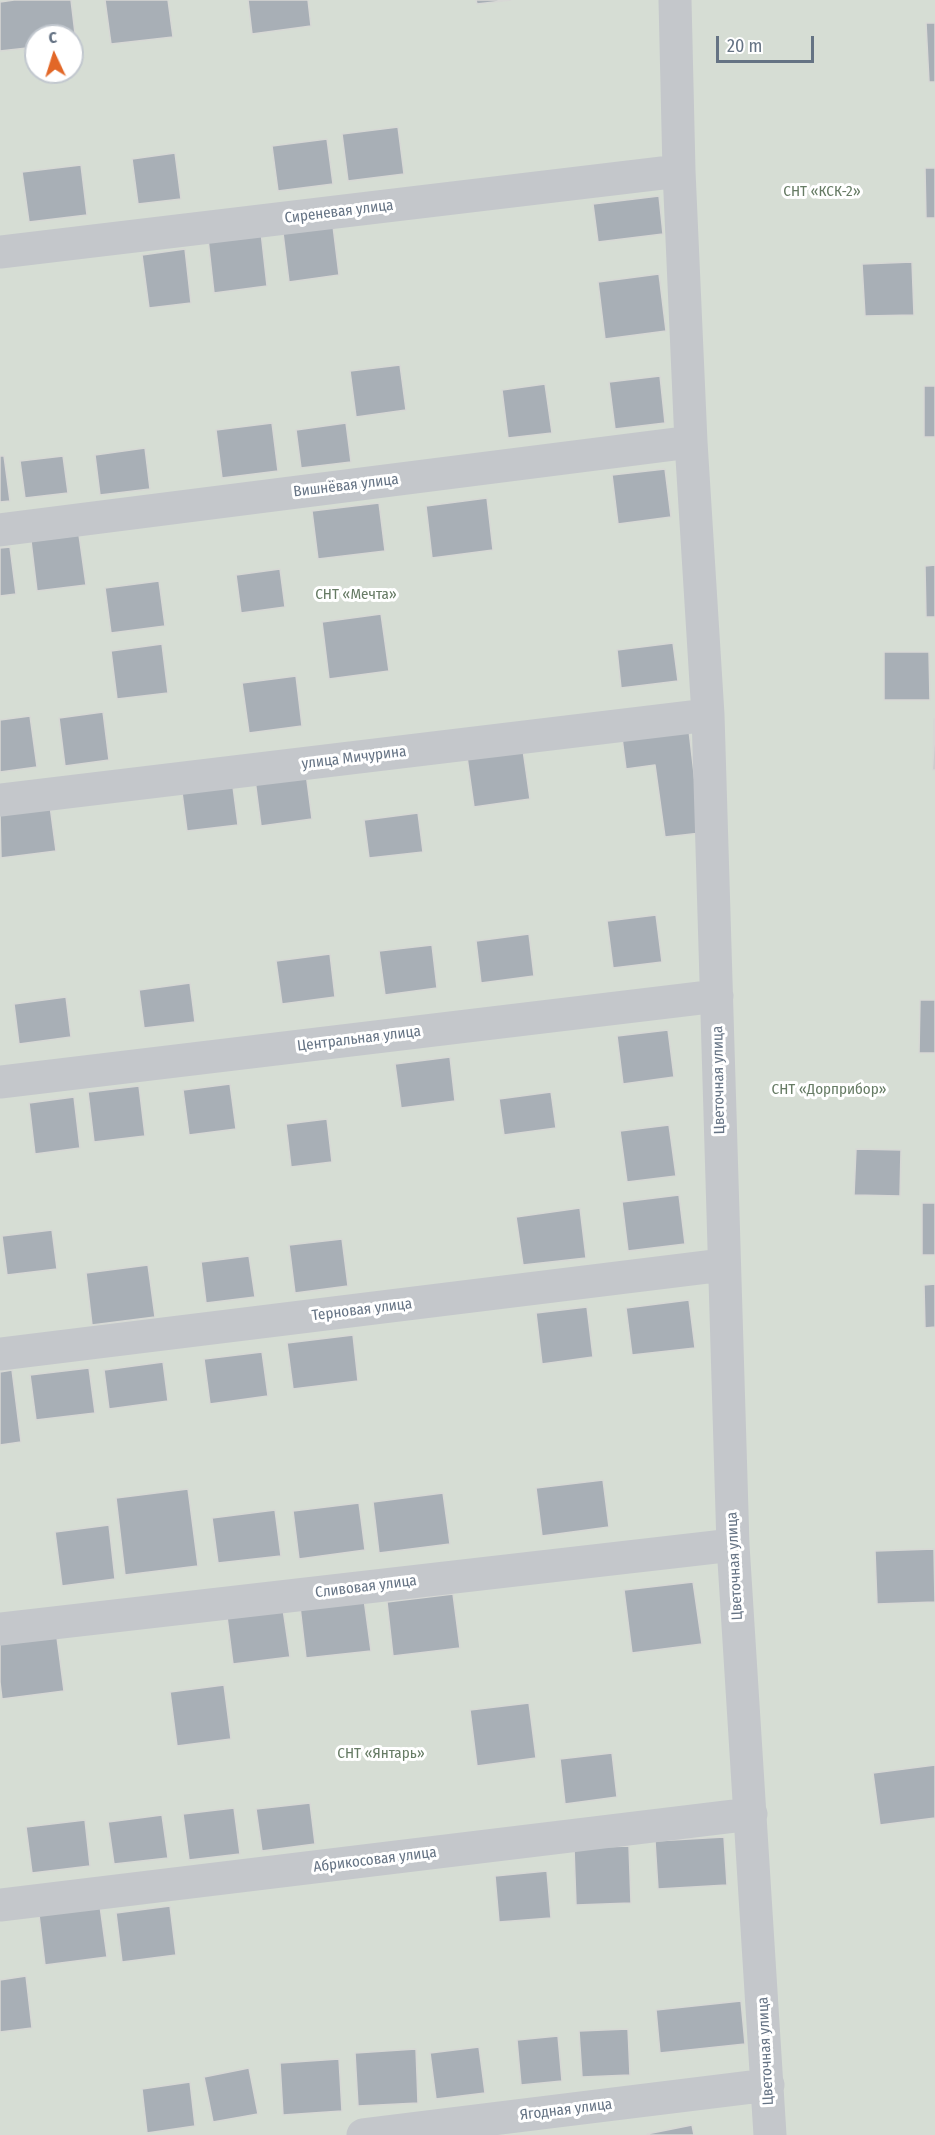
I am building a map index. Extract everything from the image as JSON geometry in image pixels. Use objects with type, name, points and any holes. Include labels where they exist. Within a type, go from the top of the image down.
[{"type":"street","name":"Цветочная улица","points":[[675,0],[679,171],[691,442],[708,715],[733,1545],[771,2135]]},
{"type":"street","name":"Сиреневая улица","points":[[0,252],[679,171]]},
{"type":"street","name":"Вишнёвая улица","points":[[0,530],[691,442]]},
{"type":"street","name":"улица Мичурина","points":[[0,800],[708,715]]},
{"type":"street","name":"Центральная улица","points":[[0,1082],[717,996]]},
{"type":"street","name":"Терновая улица","points":[[0,1354],[723,1265]]},
{"type":"street","name":"Сливовая улица","points":[[0,1629],[733,1545]]},
{"type":"street","name":"Абрикосовая улица","points":[[0,1905],[751,1814]]},
{"type":"street","name":"Ягодная улица","points":[[363,2135],[768,2085]]},
{"type":"green space","points":[[0,0],[935,0],[935,2135],[0,2135]]},
{"type":"building","points":[[71,0],[74,24],[24,24],[24,48],[0,51],[0,2]]},
{"type":"building","points":[[105,0],[168,0],[173,37],[111,44]]},
{"type":"building","points":[[248,0],[308,0],[311,26],[252,34]]},
{"type":"building","points":[[476,0],[511,0],[477,4]]},
{"type":"building","points":[[926,23],[935,23],[935,82],[929,82]]},
{"type":"building","points":[[398,127],[404,174],[348,181],[342,134]]},
{"type":"building","points":[[327,139],[333,184],[278,191],[272,146]]},
{"type":"building","points":[[175,153],[181,199],[138,204],[132,159]]},
{"type":"building","points":[[81,165],[87,215],[29,222],[22,172]]},
{"type":"building","points":[[925,168],[935,168],[935,218],[926,218]]},
{"type":"building","points":[[659,196],[663,234],[598,242],[593,204]]},
{"type":"building","points":[[333,226],[339,275],[289,282],[283,233]]},
{"type":"building","points":[[261,232],[267,286],[214,293],[208,239]]},
{"type":"building","points":[[185,249],[191,303],[149,308],[142,255]]},
{"type":"building","points":[[912,262],[914,315],[865,316],[862,264]]},
{"type":"building","points":[[659,274],[666,331],[605,339],[598,282]]},
{"type":"building","points":[[400,365],[406,410],[356,417],[350,371]]},
{"type":"building","points":[[660,376],[665,423],[615,429],[609,382]]},
{"type":"building","points":[[545,384],[552,433],[508,438],[502,390]]},
{"type":"building","points":[[924,386],[935,386],[935,437],[924,437]]},
{"type":"building","points":[[272,423],[278,471],[222,478],[216,430]]},
{"type":"building","points":[[346,423],[351,462],[301,468],[296,430]]},
{"type":"building","points":[[145,448],[150,489],[100,495],[95,455]]},
{"type":"building","points":[[0,456],[4,456],[10,501],[0,502]]},
{"type":"building","points":[[63,456],[68,493],[25,498],[20,461]]},
{"type":"building","points":[[665,469],[671,517],[618,524],[612,475]]},
{"type":"building","points":[[487,498],[493,550],[432,558],[426,506]]},
{"type":"building","points":[[379,503],[385,551],[318,559],[312,511]]},
{"type":"building","points":[[79,535],[86,585],[37,591],[31,541]]},
{"type":"building","points":[[10,547],[16,594],[0,596],[0,548]]},
{"type":"building","points":[[935,565],[935,617],[926,617],[925,566]]},
{"type":"building","points":[[280,569],[285,607],[241,613],[236,575]]},
{"type":"building","points":[[159,581],[165,626],[111,633],[105,588]]},
{"type":"building","points":[[381,614],[389,671],[329,679],[322,622]]},
{"type":"building","points":[[673,643],[678,681],[621,688],[617,650]]},
{"type":"building","points":[[162,644],[168,693],[117,699],[111,651]]},
{"type":"building","points":[[884,652],[929,652],[930,700],[884,700]]},
{"type":"building","points":[[296,676],[302,726],[249,733],[242,683]]},
{"type":"building","points":[[103,712],[109,760],[65,766],[59,718]]},
{"type":"building","points":[[30,716],[37,767],[0,772],[0,720]]},
{"type":"building","points":[[934,719],[935,770],[933,770]]},
{"type":"building","points":[[688,722],[701,833],[665,837],[655,765],[626,769],[621,730]]},
{"type":"building","points":[[523,750],[530,799],[474,807],[467,757]]},
{"type":"building","points":[[306,773],[312,819],[261,826],[255,780]]},
{"type":"building","points":[[232,779],[238,825],[187,831],[181,785]]},
{"type":"building","points":[[50,806],[56,851],[1,858],[0,813]]},
{"type":"building","points":[[418,813],[423,852],[369,858],[364,820]]},
{"type":"building","points":[[656,915],[662,962],[613,968],[607,921]]},
{"type":"building","points":[[529,934],[534,976],[481,983],[476,941]]},
{"type":"building","points":[[432,945],[437,988],[385,995],[379,951]]},
{"type":"building","points":[[330,954],[335,997],[282,1004],[276,961]]},
{"type":"building","points":[[190,983],[195,1022],[144,1028],[139,990]]},
{"type":"building","points":[[66,997],[71,1037],[19,1044],[14,1004]]},
{"type":"building","points":[[920,1000],[935,1000],[935,1053],[919,1053]]},
{"type":"building","points":[[668,1030],[674,1077],[623,1084],[617,1036]]},
{"type":"building","points":[[450,1057],[455,1101],[401,1108],[395,1064]]},
{"type":"building","points":[[230,1084],[236,1129],[189,1135],[183,1090]]},
{"type":"building","points":[[139,1086],[145,1136],[94,1142],[88,1092]]},
{"type":"building","points":[[551,1092],[556,1128],[504,1135],[499,1099]]},
{"type":"building","points":[[74,1097],[80,1148],[35,1154],[29,1103]]},
{"type":"building","points":[[327,1119],[332,1162],[291,1167],[286,1124]]},
{"type":"building","points":[[669,1125],[676,1176],[627,1182],[620,1131]]},
{"type":"building","points":[[856,1149],[901,1150],[900,1196],[854,1195]]},
{"type":"building","points":[[679,1195],[685,1244],[628,1251],[622,1202]]},
{"type":"building","points":[[922,1203],[935,1203],[935,1255],[922,1255]]},
{"type":"building","points":[[580,1208],[586,1258],[523,1265],[516,1217]]},
{"type":"building","points":[[52,1230],[57,1269],[7,1275],[2,1236]]},
{"type":"building","points":[[342,1239],[348,1286],[295,1293],[289,1245]]},
{"type":"building","points":[[249,1256],[255,1297],[206,1303],[201,1262]]},
{"type":"building","points":[[148,1265],[155,1317],[92,1325],[86,1273]]},
{"type":"building","points":[[935,1284],[935,1327],[925,1328],[924,1285]]},
{"type":"building","points":[[689,1300],[695,1348],[632,1355],[626,1308]]},
{"type":"building","points":[[587,1307],[593,1357],[542,1364],[536,1313]]},
{"type":"building","points":[[353,1335],[358,1381],[293,1389],[287,1343]]},
{"type":"building","points":[[262,1352],[268,1396],[210,1404],[204,1359]]},
{"type":"building","points":[[163,1362],[168,1401],[109,1409],[104,1370]]},
{"type":"building","points":[[89,1368],[95,1413],[36,1420],[30,1375]]},
{"type":"building","points":[[12,1370],[21,1442],[0,1445],[0,1372]]},
{"type":"building","points":[[603,1480],[609,1527],[542,1536],[536,1488]]},
{"type":"building","points":[[188,1489],[198,1566],[125,1575],[116,1498]]},
{"type":"building","points":[[443,1493],[450,1544],[379,1553],[373,1502]]},
{"type":"building","points":[[359,1503],[365,1550],[299,1559],[293,1511]]},
{"type":"building","points":[[275,1510],[281,1556],[218,1563],[212,1518]]},
{"type":"building","points":[[109,1525],[115,1579],[62,1586],[55,1532]]},
{"type":"building","points":[[934,1549],[935,1602],[877,1604],[875,1551]]},
{"type":"building","points":[[693,1582],[702,1644],[632,1653],[624,1590]]},
{"type":"building","points":[[453,1594],[460,1648],[393,1656],[387,1602]]},
{"type":"building","points":[[364,1599],[371,1651],[306,1658],[300,1607]]},
{"type":"building","points":[[283,1609],[290,1657],[233,1664],[227,1617]]},
{"type":"building","points":[[56,1630],[64,1691],[2,1699],[0,1637]]},
{"type":"building","points":[[224,1685],[231,1739],[177,1746],[170,1692]]},
{"type":"building","points":[[529,1703],[536,1758],[477,1766],[470,1710]]},
{"type":"building","points":[[612,1753],[617,1797],[565,1804],[560,1759]]},
{"type":"building","points":[[935,1765],[935,1818],[880,1825],[873,1773]]},
{"type":"building","points":[[310,1803],[315,1844],[262,1851],[256,1809]]},
{"type":"building","points":[[234,1808],[240,1854],[189,1860],[183,1814]]},
{"type":"building","points":[[162,1815],[168,1858],[114,1864],[108,1822]]},
{"type":"building","points":[[85,1820],[90,1866],[32,1873],[26,1827]]},
{"type":"building","points":[[724,1837],[727,1885],[658,1889],[655,1841]]},
{"type":"building","points":[[629,1846],[631,1903],[576,1905],[574,1848]]},
{"type":"building","points":[[547,1871],[551,1918],[499,1922],[495,1876]]},
{"type":"building","points":[[100,1906],[107,1957],[45,1965],[39,1915]]},
{"type":"building","points":[[170,1906],[176,1955],[122,1962],[116,1913]]},
{"type":"building","points":[[26,1976],[32,2028],[0,2032],[0,1980]]},
{"type":"building","points":[[741,2001],[745,2044],[660,2053],[656,2010]]},
{"type":"building","points":[[628,2029],[630,2075],[582,2077],[579,2031]]},
{"type":"building","points":[[558,2036],[562,2081],[521,2085],[517,2040]]},
{"type":"building","points":[[479,2047],[485,2093],[436,2099],[430,2053]]},
{"type":"building","points":[[416,2049],[418,2103],[358,2106],[355,2053]]},
{"type":"building","points":[[339,2059],[342,2111],[283,2115],[280,2063]]},
{"type":"building","points":[[249,2068],[258,2114],[213,2122],[204,2077]]},
{"type":"building","points":[[190,2082],[195,2126],[147,2133],[142,2089]]},
{"type":"building","points":[[692,2125],[694,2135],[647,2134]]},
{"type":"park label","name":"СНТ «КСК-2»","points":[[822,192]]},
{"type":"park label","name":"СНТ «Мечта»","points":[[356,595]]},
{"type":"park label","name":"СНТ «Дорприбор»","points":[[829,1090]]},
{"type":"park label","name":"СНТ «Янтарь»","points":[[381,1754]]}]
